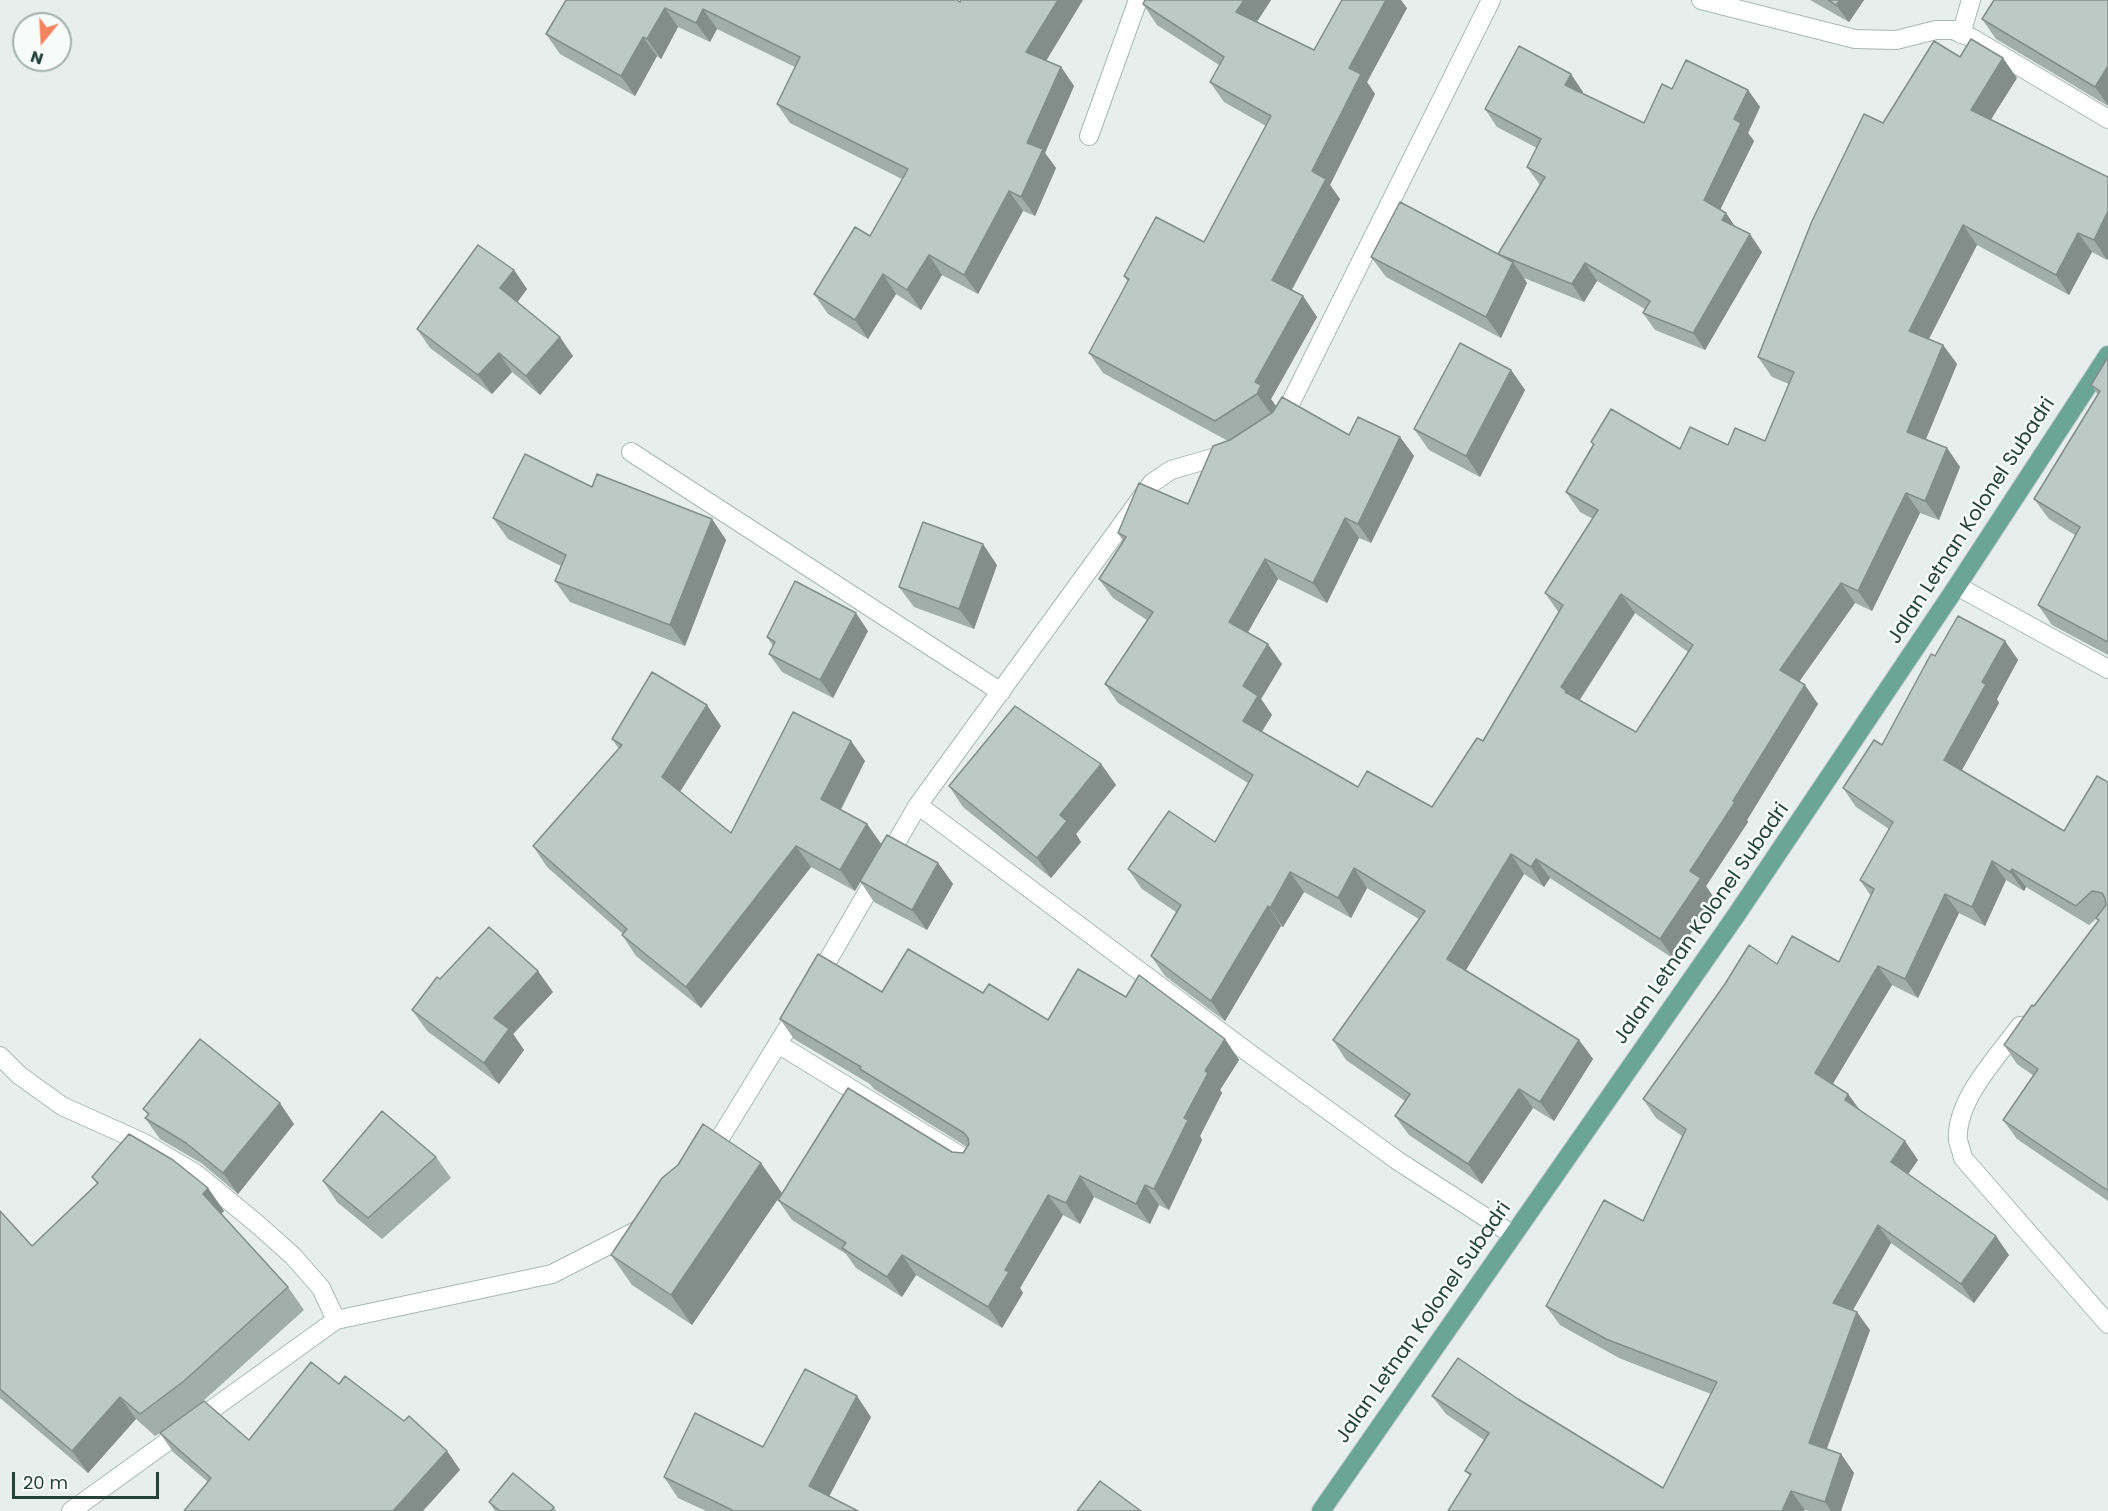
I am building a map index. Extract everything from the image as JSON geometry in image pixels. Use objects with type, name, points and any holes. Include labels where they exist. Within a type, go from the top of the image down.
[{"type":"main road","name":"Jalan Letnan Kolonel Subadri","points":[[1321,1511],[1737,914],[1958,586],[2108,355]]},
{"type":"street","points":[[1089,136],[1138,0]]},
{"type":"street","points":[[1264,435],[1280,422],[1290,404],[1491,0]]},
{"type":"street","points":[[1701,0],[1855,39],[1896,40],[1936,30],[1953,30],[1972,38],[2108,119]]},
{"type":"street","points":[[1961,34],[1971,0]]},
{"type":"street","points":[[701,1169],[778,1044],[918,805],[1152,483],[1171,470],[1238,450],[1247,445]]},
{"type":"street","points":[[631,452],[1001,692]]},
{"type":"street","points":[[1958,586],[2108,669]]},
{"type":"street","points":[[918,805],[1398,1161],[1513,1235]]},
{"type":"street","points":[[2032,1009],[1971,1093],[1960,1120],[1958,1140],[1964,1158],[2108,1324]]},
{"type":"street","points":[[778,1044],[972,1163]]},
{"type":"street","points":[[0,1056],[19,1075],[62,1106],[144,1143],[195,1173],[256,1222],[292,1256],[321,1288],[336,1320]]},
{"type":"street","points":[[70,1511],[336,1320],[552,1274],[640,1230],[656,1216]]},
{"type":"building","points":[[566,0],[957,0],[960,2],[961,0],[1058,0],[1026,52],[1061,67],[1027,143],[1043,149],[1021,197],[1009,191],[964,275],[929,255],[907,290],[883,274],[855,320],[814,294],[855,227],[870,236],[908,169],[777,104],[800,57],[703,9],[696,23],[665,8],[647,39],[643,37],[621,76],[546,34]]},
{"type":"building","points":[[1145,0],[1244,0],[1236,12],[1314,50],[1342,0],[1386,0],[1349,68],[1361,74],[1312,171],[1326,179],[1272,280],[1303,296],[1255,382],[1261,385],[1257,394],[1215,421],[1089,353],[1129,279],[1124,276],[1156,217],[1204,242],[1271,116],[1210,82],[1224,57],[1143,4]]},
{"type":"building","points":[[1828,0],[1840,0],[1836,5]]},
{"type":"building","points":[[1994,0],[2108,0],[2108,66],[2095,87],[1982,19]]},
{"type":"building","points":[[1971,39],[2003,58],[1971,110],[2108,177],[2108,211],[2094,240],[2078,233],[2056,275],[1963,225],[1909,331],[1943,345],[1907,432],[1947,448],[1925,501],[1906,493],[1858,591],[1841,583],[1780,670],[1805,685],[1733,801],[1735,802],[1690,871],[1701,878],[1660,939],[1536,859],[1531,867],[1511,854],[1447,959],[1579,1040],[1540,1102],[1519,1089],[1468,1164],[1395,1116],[1410,1094],[1333,1040],[1425,911],[1354,868],[1338,898],[1290,872],[1211,1001],[1151,956],[1181,905],[1128,869],[1169,811],[1215,842],[1253,775],[1105,684],[1153,612],[1099,579],[1126,537],[1118,533],[1139,483],[1188,504],[1213,446],[1230,440],[1273,412],[1282,397],[1349,435],[1358,417],[1400,437],[1358,524],[1345,518],[1313,583],[1265,559],[1229,622],[1268,644],[1243,686],[1258,696],[1243,721],[1358,787],[1367,771],[1432,807],[1477,738],[1483,741],[1563,605],[1545,593],[1598,510],[1566,492],[1594,444],[1591,442],[1611,409],[1680,449],[1690,427],[1728,445],[1735,428],[1765,441],[1794,372],[1758,357],[1812,221],[1864,114],[1883,123],[1934,41],[1960,57]],"holes":[[[1621,594],[1693,645],[1636,732],[1565,692],[1566,690],[1561,687]]]},
{"type":"building","points":[[1519,46],[1571,74],[1565,85],[1644,123],[1662,84],[1672,89],[1686,60],[1748,90],[1734,119],[1741,123],[1704,200],[1726,213],[1722,220],[1750,234],[1693,333],[1643,313],[1650,301],[1585,263],[1572,284],[1498,254],[1545,177],[1527,167],[1541,139],[1485,109]]},
{"type":"building","points":[[1400,202],[1513,262],[1486,317],[1371,257]]},
{"type":"building","points":[[478,245],[514,270],[500,288],[560,337],[526,376],[499,353],[478,375],[417,329]]},
{"type":"building","points":[[1460,343],[1511,370],[1466,456],[1414,429]]},
{"type":"building","points":[[2108,357],[2108,642],[2038,605],[2080,527],[2034,499],[2100,391],[2091,385]]},
{"type":"building","points":[[525,454],[592,487],[597,474],[712,519],[670,625],[555,581],[566,555],[493,518]]},
{"type":"building","points":[[923,522],[983,544],[959,609],[899,587]]},
{"type":"building","points":[[795,581],[856,613],[820,680],[769,654],[775,642],[767,637]]},
{"type":"building","points":[[1958,616],[2005,641],[1982,682],[1986,684],[1944,760],[2064,831],[2097,776],[2108,782],[2108,1189],[2003,1120],[2038,1069],[2004,1045],[2032,1005],[2034,1006],[2099,920],[2096,918],[2106,905],[2105,898],[2102,893],[2092,891],[2076,906],[2012,869],[2010,872],[1992,861],[1972,907],[1945,894],[1905,979],[1878,966],[1815,1073],[1848,1094],[1845,1100],[1905,1141],[1891,1162],[1996,1236],[1961,1284],[1878,1225],[1833,1303],[1857,1312],[1809,1443],[1841,1454],[1825,1502],[1791,1491],[1782,1511],[1448,1511],[1471,1474],[1465,1471],[1489,1433],[1432,1396],[1458,1358],[1518,1399],[1663,1488],[1717,1382],[1606,1339],[1546,1306],[1604,1200],[1643,1221],[1686,1129],[1643,1099],[1725,984],[1749,945],[1777,964],[1792,936],[1839,962],[1874,889],[1860,880],[1893,822],[1843,788],[1874,740],[1882,745],[1931,654],[1935,656]]},
{"type":"building","points":[[652,672],[707,705],[662,777],[731,833],[793,712],[851,741],[821,799],[867,824],[840,870],[796,846],[686,987],[622,935],[627,929],[533,846],[622,745],[612,739]]},
{"type":"building","points":[[1015,706],[1101,764],[1060,815],[1067,821],[1037,858],[949,786]]},
{"type":"building","points":[[887,835],[938,863],[912,910],[860,881]]},
{"type":"building","points":[[489,927],[538,971],[494,1018],[509,1029],[484,1063],[412,1010],[437,977],[440,979]]},
{"type":"building","points":[[908,949],[983,993],[989,984],[1048,1020],[1078,969],[1126,997],[1139,975],[1225,1039],[1205,1071],[1208,1073],[1184,1118],[1188,1120],[1154,1189],[1145,1185],[1136,1204],[1080,1176],[1066,1203],[1048,1195],[1005,1270],[1009,1272],[988,1307],[902,1255],[887,1277],[842,1248],[846,1243],[778,1200],[848,1088],[952,1152],[963,1153],[969,1144],[964,1133],[860,1069],[861,1067],[780,1019],[818,954],[882,992]]},
{"type":"building","points":[[200,1039],[280,1103],[223,1173],[186,1143],[145,1118],[149,1114],[143,1109]]},
{"type":"building","points":[[382,1111],[436,1157],[368,1218],[323,1181]]},
{"type":"building","points":[[703,1124],[761,1163],[671,1295],[611,1255],[662,1178],[678,1165]]},
{"type":"building","points":[[129,1134],[173,1160],[208,1188],[203,1194],[288,1287],[184,1381],[140,1414],[120,1397],[72,1451],[0,1389],[0,1211],[32,1246],[98,1183],[92,1177]]},
{"type":"building","points":[[311,1362],[339,1384],[345,1376],[404,1421],[409,1416],[447,1451],[393,1511],[184,1511],[211,1478],[160,1433],[204,1401],[249,1440]]},
{"type":"building","points":[[805,1369],[857,1396],[809,1486],[858,1511],[731,1511],[664,1477],[695,1413],[763,1447]]},
{"type":"building","points":[[513,1473],[554,1507],[551,1511],[500,1511],[489,1502]]},
{"type":"building","points":[[1100,1481],[1141,1511],[1077,1511]]}]
